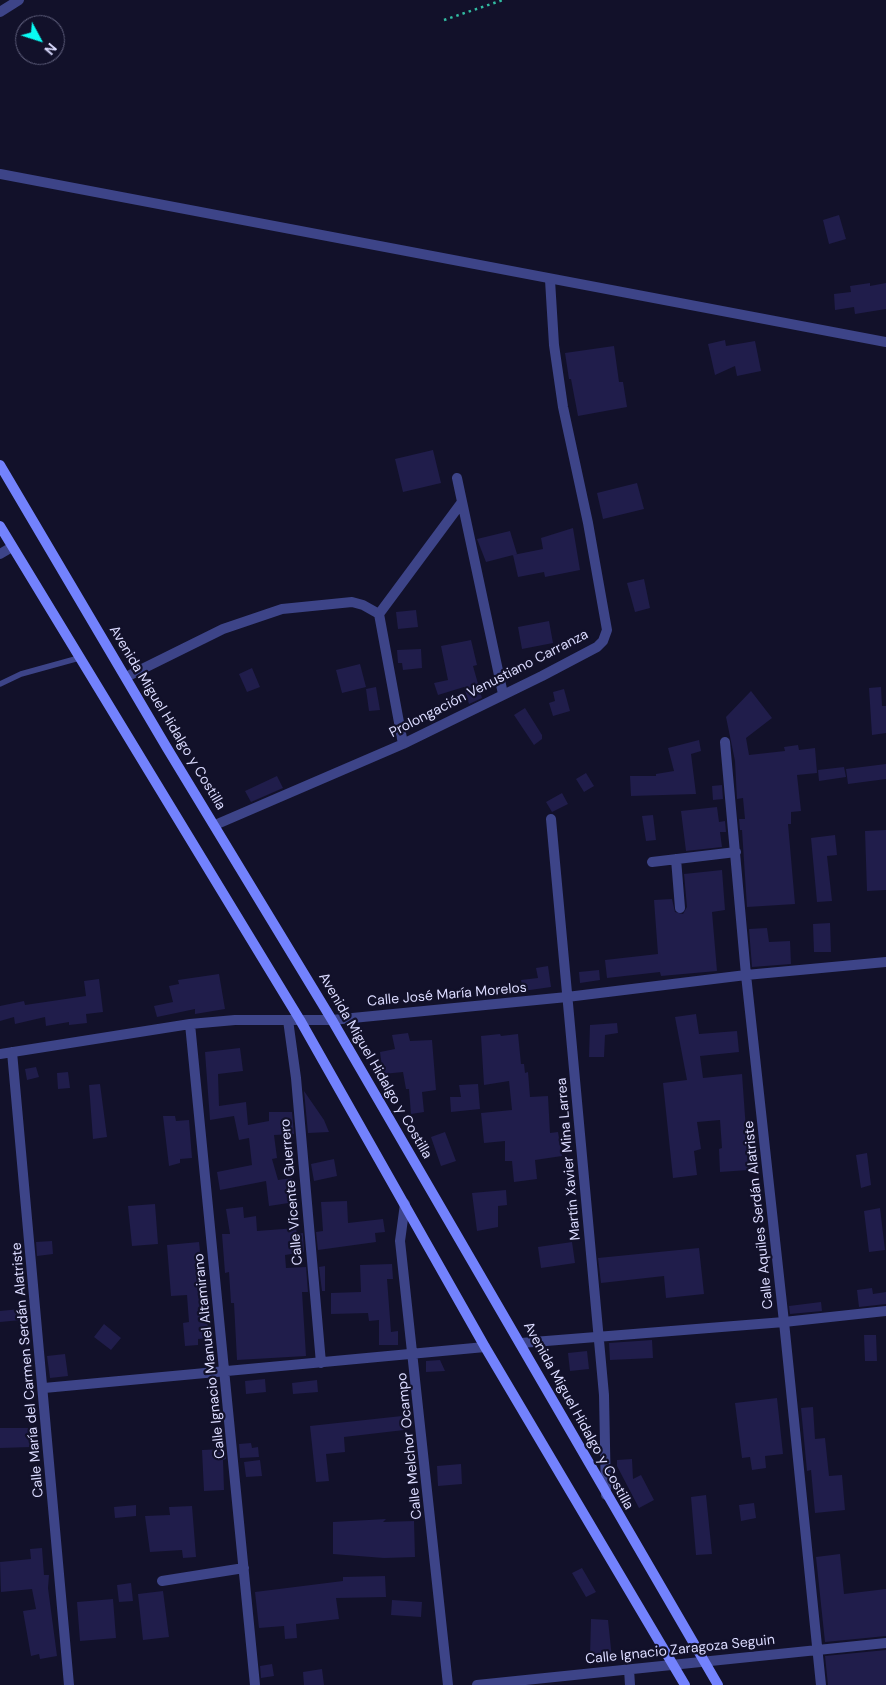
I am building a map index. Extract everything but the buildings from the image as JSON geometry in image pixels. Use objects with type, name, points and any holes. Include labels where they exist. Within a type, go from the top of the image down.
[{"type":"main road","name":"Avenida Miguel Hidalgo y Costilla","points":[[0,465],[332,1020],[521,1343],[606,1496],[718,1685]]},
{"type":"main road","points":[[0,526],[300,1020],[485,1347],[685,1685]]},
{"type":"street","points":[[0,12],[19,0]]},
{"type":"street","points":[[0,174],[550,280],[886,342]]},
{"type":"street","name":"Prolongación Venustiano Carranza","points":[[215,825],[402,744],[597,647],[603,641],[607,630],[588,522],[563,407],[554,345],[550,280]]},
{"type":"street","points":[[457,478],[503,694]]},
{"type":"street","points":[[402,744],[379,614],[462,502]]},
{"type":"street","points":[[0,554],[12,547]]},
{"type":"street","points":[[126,677],[223,629],[282,609],[352,602],[379,614]]},
{"type":"street","name":"Calle Aquiles Serdán Alatriste","points":[[725,742],[746,975],[784,1322],[820,1685]]},
{"type":"street","name":"Martín Xavier Mina Larrea","points":[[551,819],[566,997],[584,1163],[599,1336],[607,1445],[606,1496]]},
{"type":"street","points":[[652,862],[736,852]]},
{"type":"street","points":[[676,859],[680,908]]},
{"type":"street","name":"Calle José María Morelos","points":[[0,1054],[190,1024],[235,1020],[332,1020],[566,997],[746,975],[886,962]]},
{"type":"street","name":"Calle Vicente Guerrero","points":[[288,1020],[296,1078],[322,1363]]},
{"type":"street","name":"Calle Ignacio Manuel Altamirano","points":[[190,1024],[255,1685]]},
{"type":"street","name":"Calle María del Carmen Serdán Alatriste","points":[[12,1052],[44,1388],[69,1685]]},
{"type":"street","name":"Calle Melchor Ocampo","points":[[405,1204],[400,1241],[414,1354],[448,1685]]},
{"type":"street","points":[[521,1343],[784,1322],[886,1311]]},
{"type":"street","points":[[44,1388],[485,1347]]},
{"type":"street","points":[[162,1581],[244,1568]]},
{"type":"street","name":"Calle Ignacio Zaragoza Seguin","points":[[477,1685],[886,1644]]},
{"type":"street","points":[[629,1669],[630,1685]]},
{"type":"lane","points":[[0,684],[21,674],[79,658]]},
{"type":"path","points":[[444,20],[504,0]]}]
